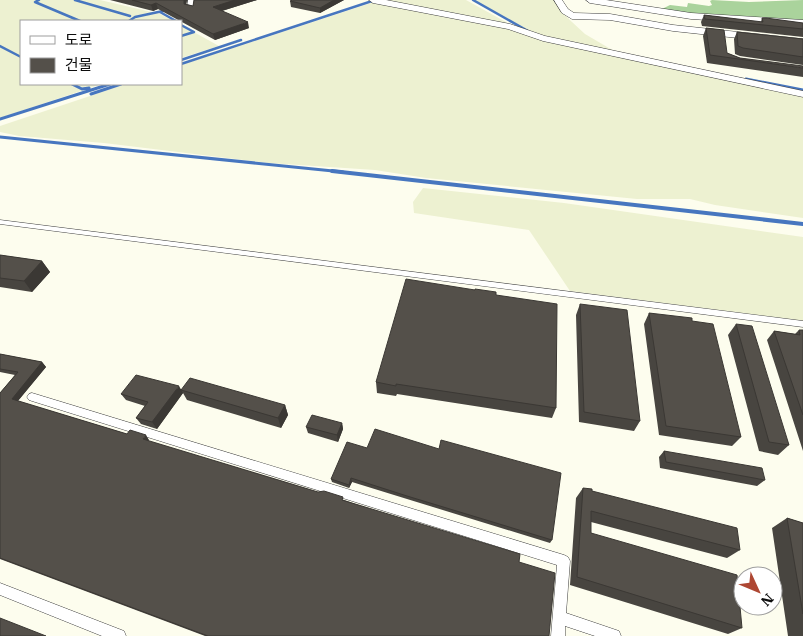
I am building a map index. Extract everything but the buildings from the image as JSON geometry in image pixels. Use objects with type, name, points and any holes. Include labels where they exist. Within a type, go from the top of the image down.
[{"type":"street","points":[[375,0],[510,27],[543,38],[803,94]]},
{"type":"street","points":[[558,0],[568,14],[572,16],[616,17],[727,39],[803,42]]},
{"type":"street","points":[[590,0],[698,17],[803,24]]},
{"type":"lane","points":[[0,222],[803,324]]},
{"type":"lane","points":[[32,397],[564,561],[558,636]]},
{"type":"lane","points":[[0,589],[119,636]]},
{"type":"lane","points":[[559,617],[614,636]]},
{"type":"green space","points":[[0,0],[100,0],[160,14],[172,20],[20,20],[20,85],[99,85],[0,118]]},
{"type":"green space","points":[[380,0],[466,0],[515,27]]},
{"type":"green space","points":[[474,0],[556,0],[561,11],[585,34],[614,51],[544,36],[528,30]]},
{"type":"green space","points":[[803,0],[803,22],[717,17],[662,9],[670,5],[687,7],[688,3],[709,6],[712,5],[710,1],[749,2]]},
{"type":"green space","points":[[374,2],[516,29],[803,96],[803,218],[715,205],[690,199],[637,199],[426,178],[375,170],[269,163],[104,143],[19,136],[0,132],[0,126],[123,85],[182,85],[182,65]]},
{"type":"green space","points":[[182,26],[219,46],[182,58]]},
{"type":"green space","points":[[423,188],[564,203],[803,237],[803,321],[570,291],[529,230],[414,213],[413,202]]},
{"type":"waterway","points":[[39,0],[35,2],[78,20]]},
{"type":"waterway","points":[[75,0],[130,16]]},
{"type":"waterway","points":[[182,64],[375,0]]},
{"type":"waterway","points":[[473,0],[528,31]]},
{"type":"waterway","points":[[130,20],[135,17],[163,11]]},
{"type":"waterway","points":[[160,12],[174,20]]},
{"type":"waterway","points":[[182,26],[194,32],[182,36]]},
{"type":"waterway","points":[[182,60],[241,40]]},
{"type":"waterway","points":[[0,46],[20,56]]},
{"type":"waterway","points":[[746,79],[803,90]]},
{"type":"waterway","points":[[74,85],[82,89],[89,88]]},
{"type":"waterway","points":[[0,119],[107,85]]},
{"type":"waterway","points":[[91,94],[118,85]]},
{"type":"waterway","points":[[0,137],[343,172]]},
{"type":"waterway","points":[[332,171],[803,224]]}]
